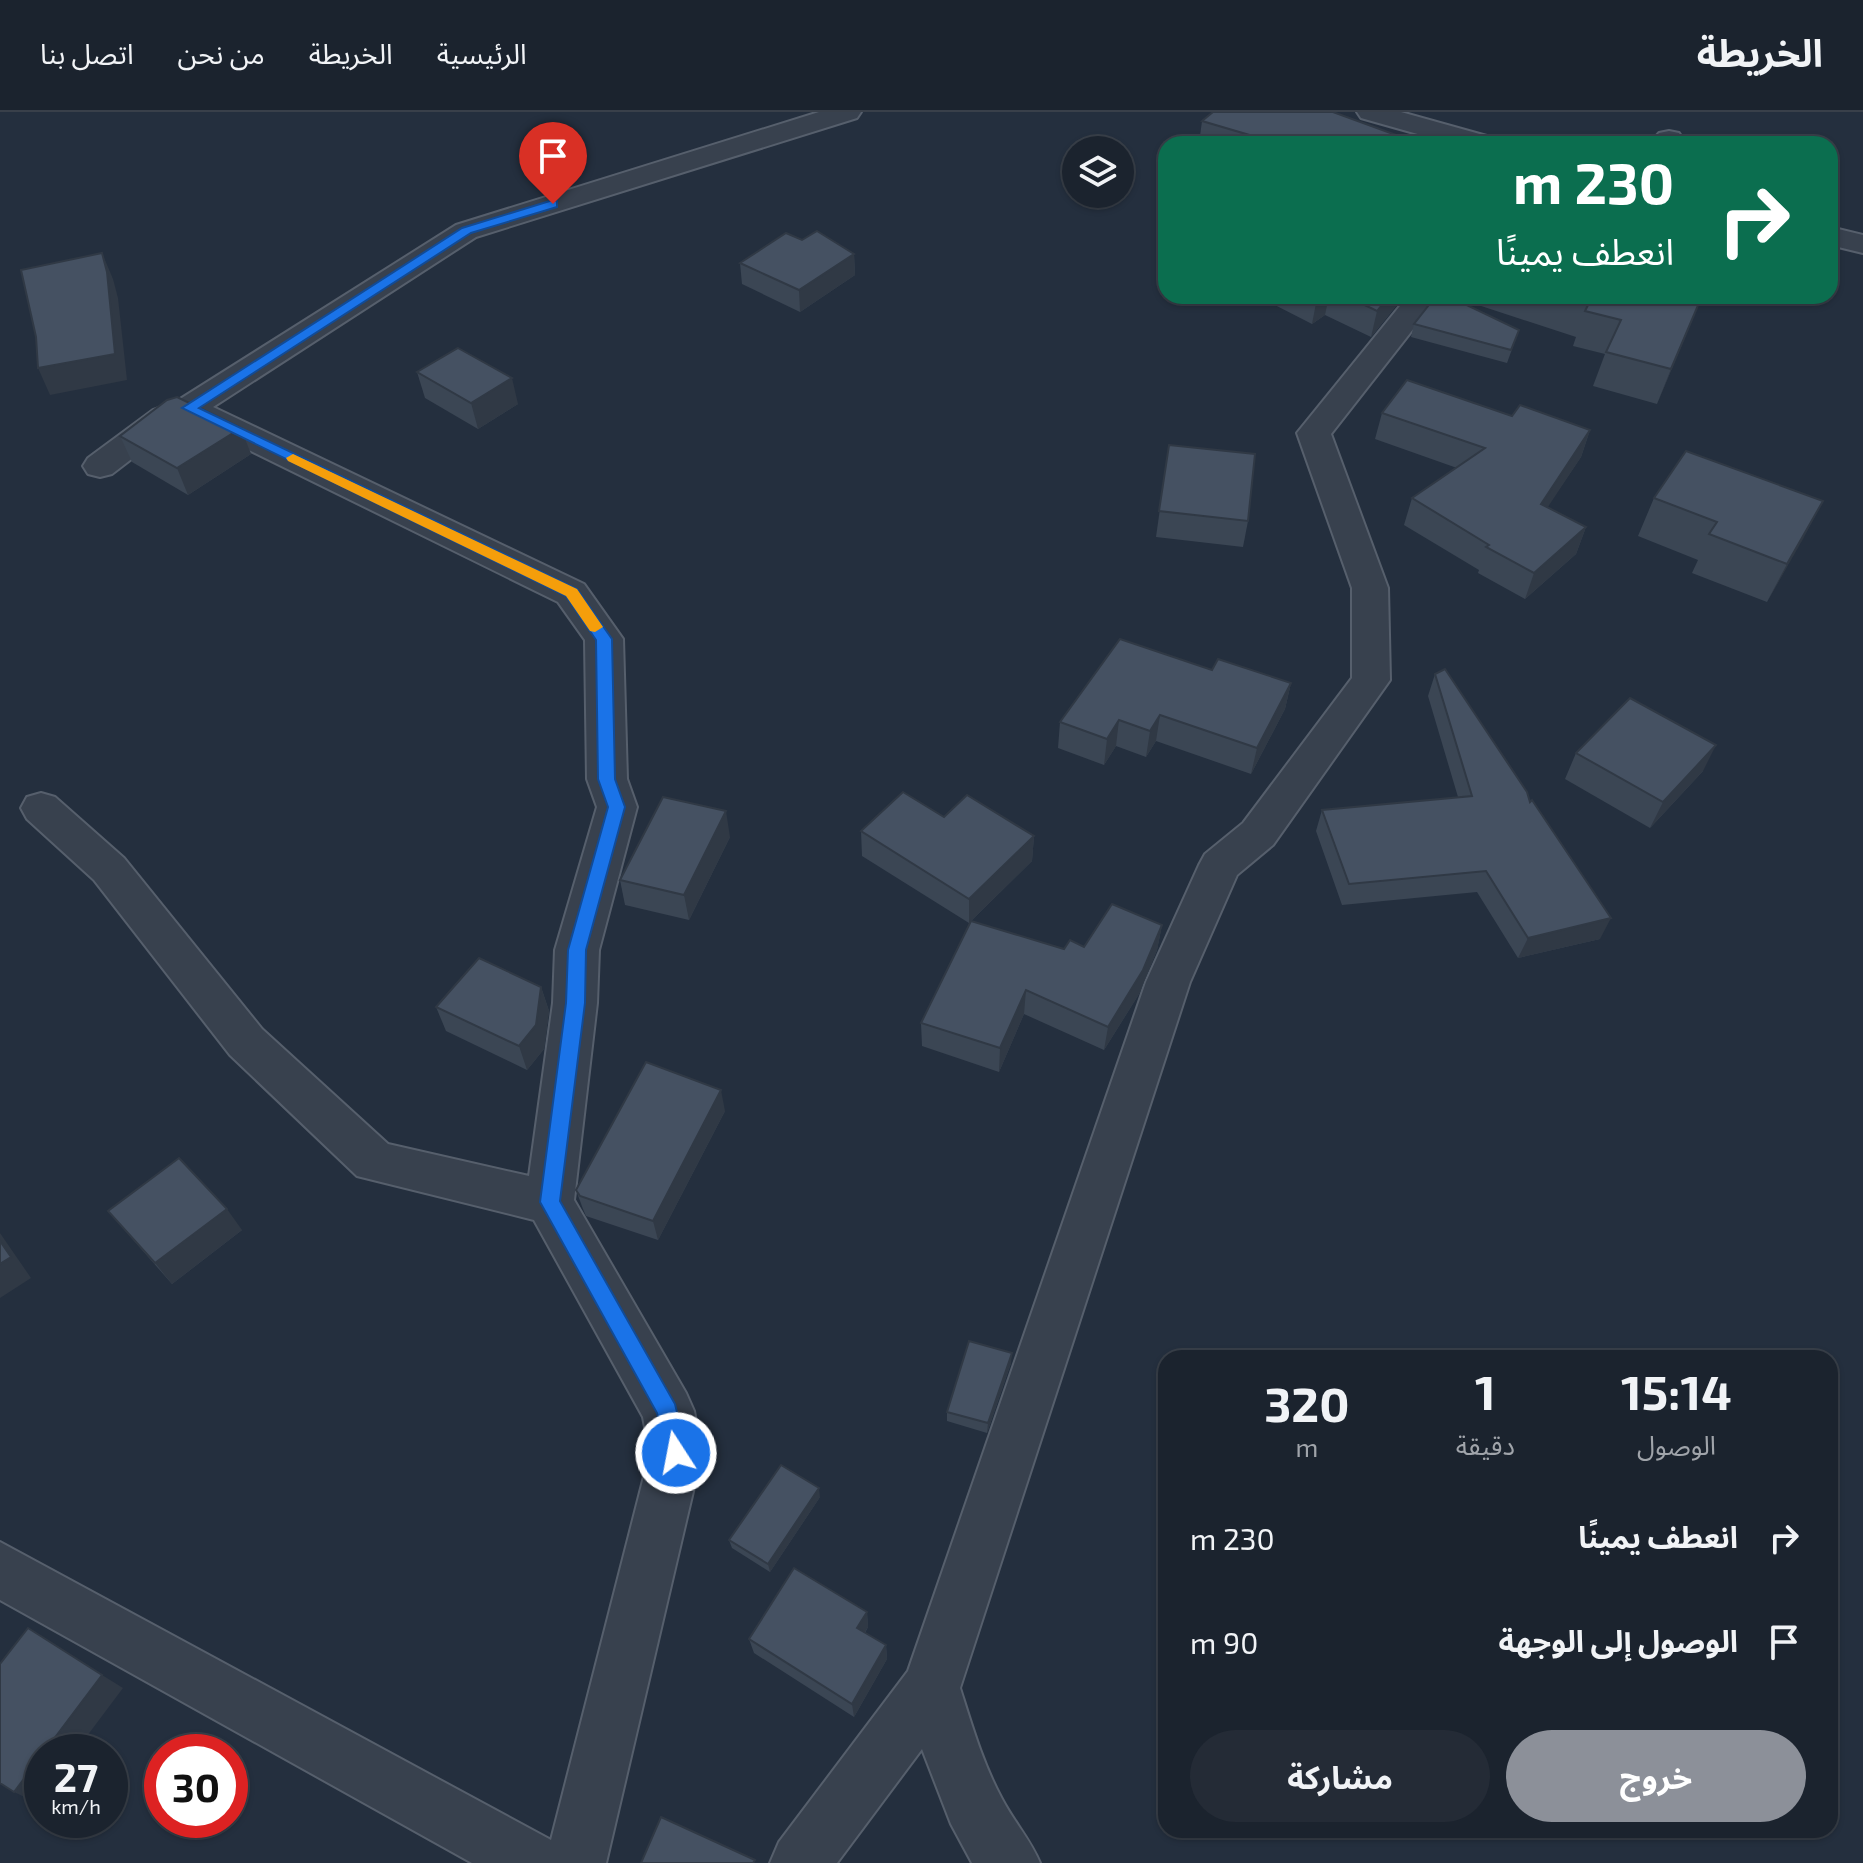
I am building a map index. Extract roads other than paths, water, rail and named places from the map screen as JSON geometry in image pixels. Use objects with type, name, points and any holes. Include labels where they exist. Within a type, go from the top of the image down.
[{"type":"street","points":[[100,466],[165,417],[189,408],[466,231],[847,112]]},
{"type":"street","points":[[1371,112],[1456,136]]},
{"type":"street","points":[[1838,238],[1863,244]]},
{"type":"street","points":[[800,1863],[931,1688],[1163,997],[1220,865],[1258,834],[1371,680],[1370,588],[1314,433],[1418,304]]},
{"type":"street","points":[[189,408],[571,593],[604,639],[607,779],[617,807],[577,950],[575,1003],[550,1202],[668,1411],[676,1453],[576,1863]]},
{"type":"street","points":[[41,808],[109,869],[246,1042],[374,1161],[550,1202]]},
{"type":"street","points":[[0,1570],[532,1863]]},
{"type":"street","points":[[931,1688],[951,1751],[994,1845],[1010,1863]]}]
